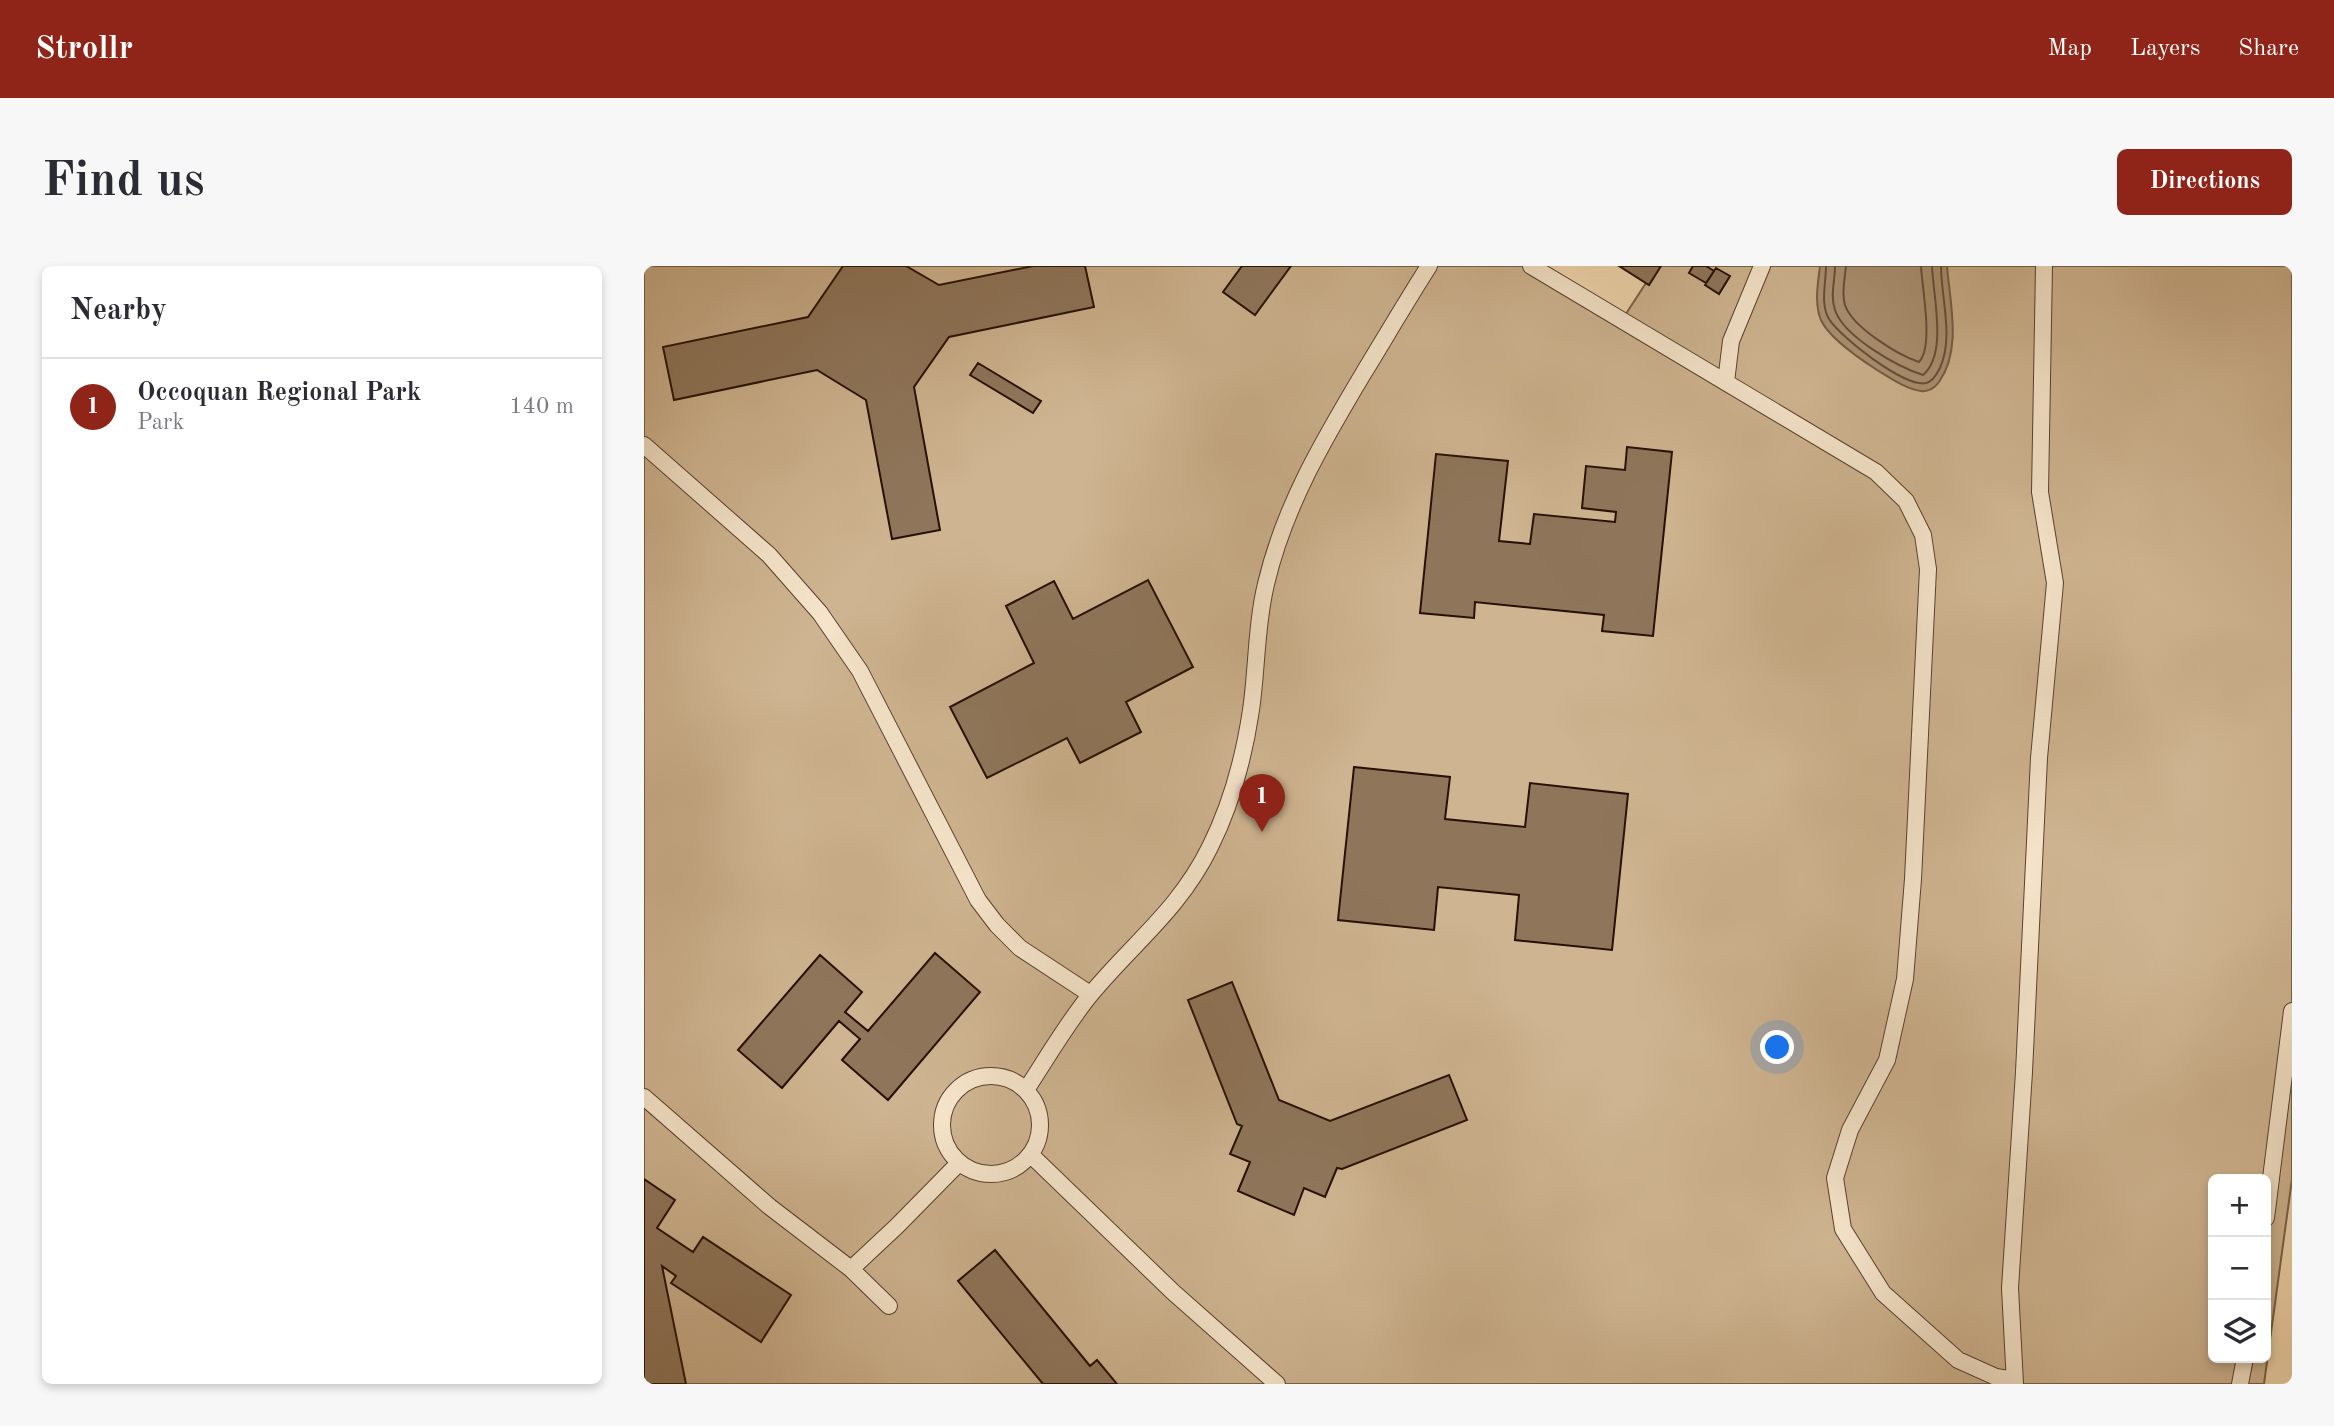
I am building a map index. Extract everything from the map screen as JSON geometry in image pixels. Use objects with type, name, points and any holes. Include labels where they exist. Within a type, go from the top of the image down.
[{"type":"lane","points":[[1026,1090],[1090,994],[1169,912],[1211,846],[1227,806],[1242,756],[1251,710],[1265,586],[1286,517],[1305,474],[1429,266]]},
{"type":"lane","points":[[1531,266],[1876,472],[1906,501],[1923,535],[1928,569],[1913,879],[1905,979],[1887,1060],[1850,1130],[1835,1178],[1843,1229],[1883,1293],[1958,1360],[1996,1377],[2015,1382],[2010,1288],[2024,1072],[2039,758],[2055,583],[2040,492],[2044,266]]},
{"type":"lane","points":[[1726,382],[1731,341],[1762,266]]},
{"type":"lane","points":[[644,445],[769,555],[820,613],[860,671],[978,900],[997,925],[1020,948],[1090,994]]},
{"type":"lane","points":[[2271,1178],[2292,1011]]},
{"type":"lane","points":[[998,1076],[1013,1081],[1026,1090],[1034,1101],[1041,1128],[1031,1155],[1019,1166],[1004,1173],[988,1175],[972,1171],[958,1163],[943,1136],[942,1120],[946,1105],[955,1092],[967,1082],[998,1076]]},
{"type":"lane","points":[[644,1097],[770,1207],[851,1269],[889,1306]]},
{"type":"lane","points":[[1031,1155],[1173,1292],[1278,1384]]},
{"type":"lane","points":[[851,1269],[958,1163]]},
{"type":"lane","points":[[2239,1384],[2244,1363]]},
{"type":"shaded area","points":[[644,266],[1524,266],[1618,326],[1657,266],[2292,266],[2292,1179],[2271,1333],[2271,1174],[2208,1174],[2208,1363],[2267,1363],[2264,1384],[644,1384]]},
{"type":"water","points":[[1820,266],[1947,266],[1952,341],[1946,369],[1935,386],[1924,391],[1904,386],[1862,360],[1831,334],[1821,320],[1818,307]]},
{"type":"building","points":[[843,266],[906,266],[939,285],[1033,266],[1085,266],[1094,307],[949,337],[914,387],[940,530],[892,539],[866,400],[817,370],[674,400],[663,347],[808,317]]},
{"type":"building","points":[[1242,266],[1291,266],[1255,315],[1223,292]]},
{"type":"building","points":[[1619,266],[1661,266],[1649,285]]},
{"type":"building","points":[[1693,266],[1706,266],[1714,271],[1706,283],[1689,273]]},
{"type":"building","points":[[1716,268],[1730,276],[1719,294],[1705,285]]},
{"type":"building","points":[[978,363],[1041,401],[1033,413],[970,375]]},
{"type":"building","points":[[1627,447],[1672,452],[1653,636],[1602,631],[1604,615],[1475,602],[1474,618],[1420,613],[1436,454],[1508,461],[1499,541],[1530,544],[1534,514],[1615,522],[1616,512],[1582,508],[1586,466],[1625,470]]},
{"type":"building","points":[[1148,580],[1193,667],[1126,702],[1141,732],[1080,763],[1067,738],[987,778],[950,707],[1034,663],[1006,606],[1054,581],[1073,619]]},
{"type":"building","points":[[1354,767],[1450,777],[1445,819],[1525,827],[1530,783],[1628,794],[1612,950],[1515,940],[1519,895],[1438,887],[1434,930],[1338,920]]},
{"type":"building","points":[[935,953],[980,992],[888,1100],[842,1060],[860,1039],[839,1021],[782,1088],[738,1050],[820,955],[862,992],[845,1012],[868,1031]]},
{"type":"building","points":[[1232,982],[1279,1100],[1330,1121],[1449,1075],[1467,1120],[1342,1169],[1337,1168],[1325,1197],[1304,1188],[1294,1215],[1238,1191],[1250,1162],[1230,1154],[1242,1126],[1237,1124],[1188,1000]]},
{"type":"building","points":[[644,1179],[675,1200],[657,1228],[693,1252],[703,1237],[791,1295],[761,1342],[671,1283],[676,1276],[662,1266],[686,1384],[644,1384]]},
{"type":"building","points":[[995,1250],[1090,1366],[1097,1360],[1117,1384],[1043,1384],[958,1281]]},
{"type":"place","name":"Occoquan Regional Park","points":[[1262,832]]}]
